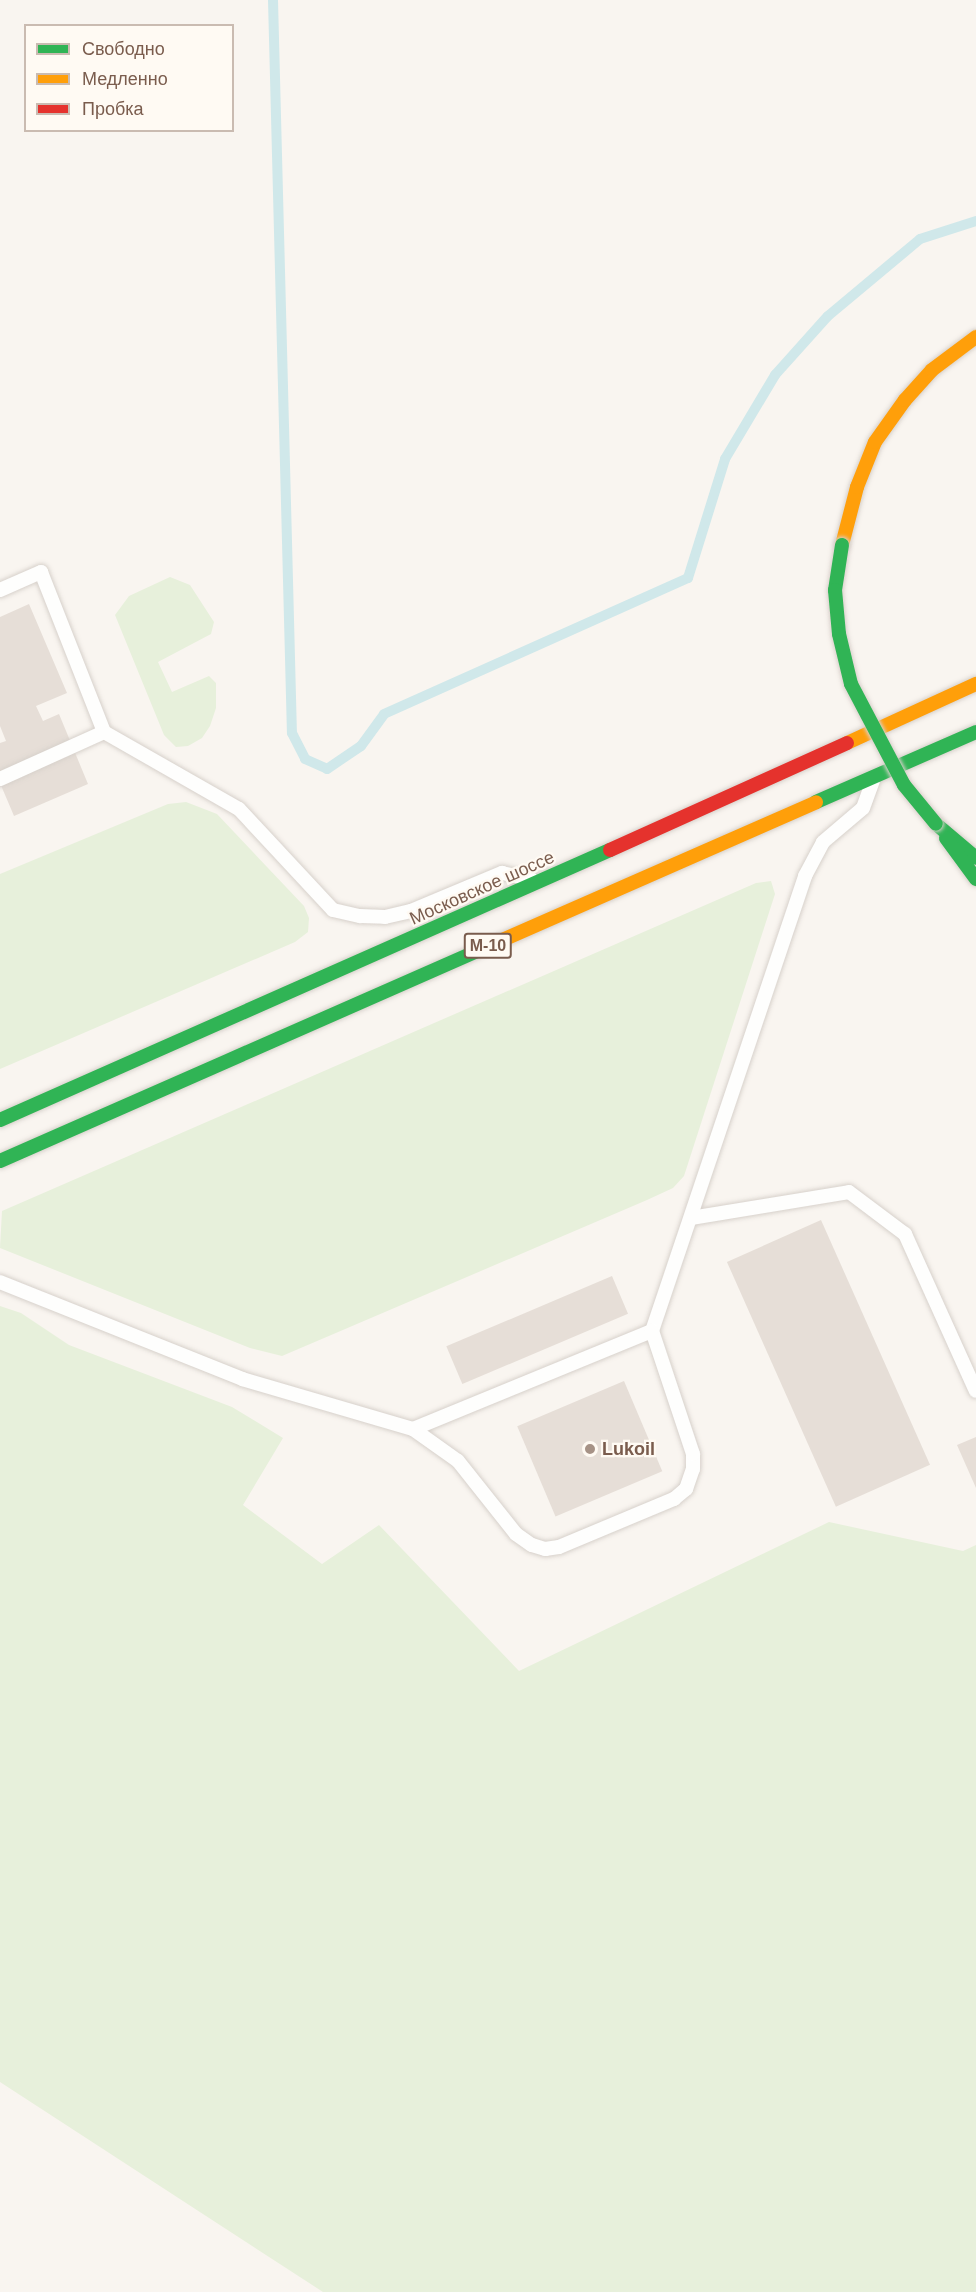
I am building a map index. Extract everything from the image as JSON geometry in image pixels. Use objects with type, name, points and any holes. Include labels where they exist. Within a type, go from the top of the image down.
[{"type":"main road","points":[[976,337],[961,346],[933,370],[906,400],[875,442],[857,487],[842,545],[834,590],[839,634],[851,684],[904,785],[976,879]]},
{"type":"main road","name":"Московское шоссе","points":[[0,1120],[542,881],[976,684]]},
{"type":"main road","name":"М-10","points":[[0,1161],[976,732]]},
{"type":"main road","points":[[936,824],[976,858]]},
{"type":"lane","points":[[0,590],[41,572],[104,732],[239,809],[333,910],[360,916],[385,917],[411,911],[502,873],[542,881]]},
{"type":"lane","points":[[0,779],[104,732]]},
{"type":"lane","points":[[0,1282],[242,1379],[413,1429],[458,1461],[516,1534],[532,1545],[545,1549],[560,1547],[674,1499],[686,1489],[693,1470],[693,1454],[652,1331],[805,876],[823,842],[862,808],[875,776]]},
{"type":"lane","points":[[691,1218],[849,1192],[905,1234],[976,1391]]},
{"type":"lane","points":[[413,1429],[652,1331]]},
{"type":"green space","points":[[170,577],[190,585],[214,622],[211,634],[158,662],[172,692],[209,676],[216,683],[216,708],[210,726],[202,738],[188,746],[176,747],[164,735],[115,615],[129,596]]},
{"type":"green space","points":[[186,802],[217,814],[304,906],[309,918],[308,932],[295,942],[0,1069],[0,874],[168,804]]},
{"type":"green space","points":[[771,881],[775,894],[684,1176],[673,1188],[282,1356],[250,1348],[0,1248],[2,1211],[756,883]]},
{"type":"green space","points":[[0,1306],[21,1313],[69,1345],[232,1407],[283,1438],[243,1505],[322,1564],[379,1525],[519,1671],[829,1522],[963,1551],[976,1545],[976,2292],[323,2292],[0,2082]]},
{"type":"building","points":[[29,604],[67,693],[36,706],[43,721],[59,714],[88,784],[14,816],[0,783],[0,743],[6,741],[0,726],[0,617]]},
{"type":"building","points":[[821,1220],[930,1465],[836,1507],[727,1262]]},
{"type":"building","points":[[612,1276],[628,1314],[462,1384],[446,1346]]},
{"type":"building","name":"Lukoil","points":[[624,1381],[662,1471],[556,1517],[517,1426]]},
{"type":"building","points":[[976,1437],[976,1488],[957,1445]]},
{"type":"waterway","points":[[273,0],[292,733],[305,759],[327,769],[361,746],[384,714],[688,578],[725,459],[775,375],[828,316],[920,239],[976,221]]},
{"type":"traffic: fast","points":[[842,545],[835,590],[839,634],[851,684],[904,785],[936,824]]},
{"type":"traffic: fast","points":[[816,802],[976,732]]},
{"type":"traffic: fast","points":[[936,824],[976,858]]},
{"type":"traffic: fast","points":[[946,838],[976,879]]},
{"type":"traffic: fast","points":[[0,1120],[610,850]]},
{"type":"traffic: fast","points":[[0,1161],[491,945]]},
{"type":"traffic: slow","points":[[842,545],[857,487],[875,442],[905,400],[932,370],[976,337]]},
{"type":"traffic: slow","points":[[847,743],[976,684]]},
{"type":"traffic: slow","points":[[491,945],[816,802]]},
{"type":"traffic: jam","points":[[610,850],[847,743]]},
{"type":"place","name":"Lukoil","points":[[590,1449]]}]
